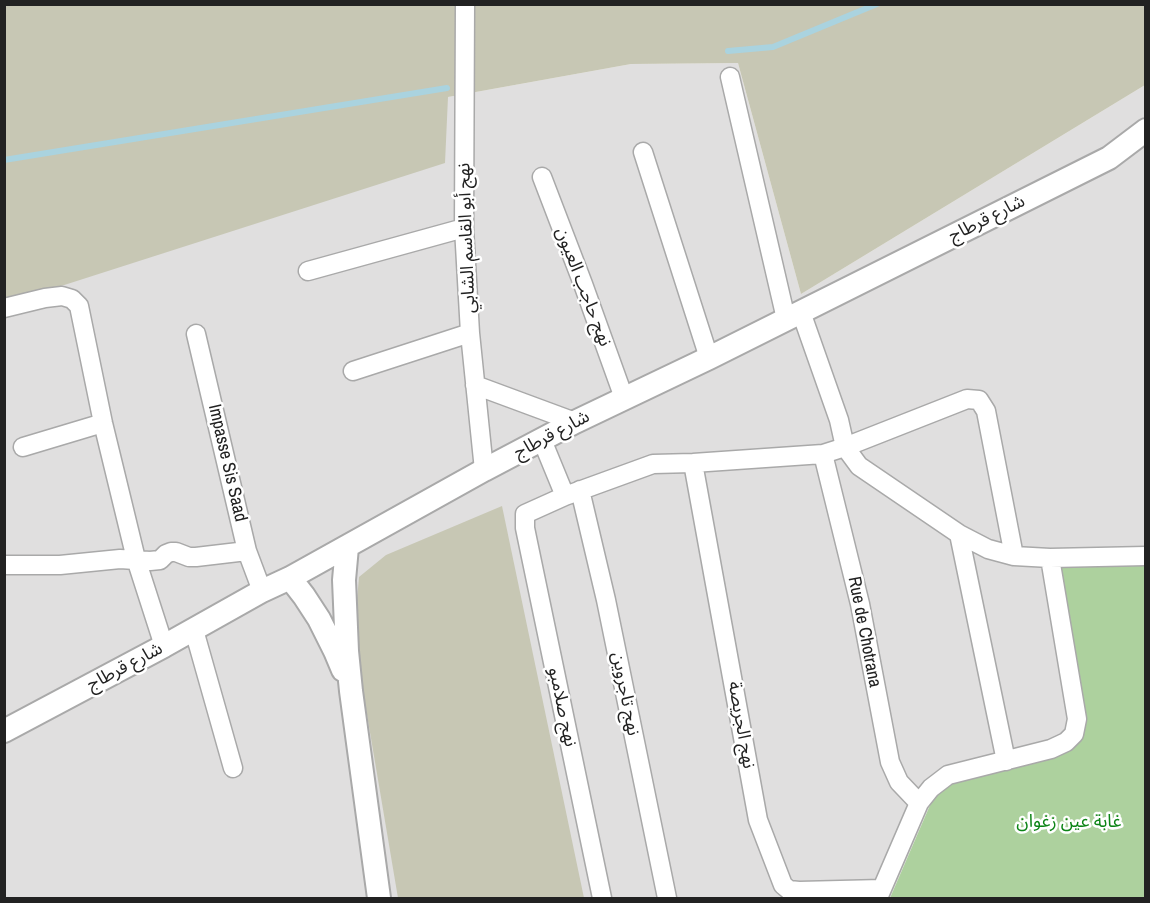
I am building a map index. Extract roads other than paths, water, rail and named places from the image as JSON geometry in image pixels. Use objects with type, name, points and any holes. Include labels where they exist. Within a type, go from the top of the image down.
[{"type":"street","name":"نهج أبو القاسم الشابي","points":[[465,4],[464,228],[470,333],[484,471]]},
{"type":"street","points":[[730,77],[794,316],[839,420],[845,447],[859,466],[959,534],[988,549],[1014,556],[1050,558],[1146,556]]},
{"type":"street","name":"شارع قرطاج","points":[[4,731],[575,422],[710,358],[1109,158],[1146,130]]},
{"type":"street","name":"شارع قرطاج","points":[[1109,158],[1146,148]]},
{"type":"street","points":[[643,152],[710,358]]},
{"type":"street","name":"نهج حاجب العيون","points":[[542,177],[624,398]]},
{"type":"street","points":[[308,271],[464,228]]},
{"type":"street","points":[[4,308],[62,296],[72,299],[79,306],[103,423],[136,559],[164,646]]},
{"type":"street","points":[[353,371],[470,333]]},
{"type":"street","name":"Impasse Sis Saad","points":[[196,334],[247,551],[262,591]]},
{"type":"street","points":[[475,385],[575,422]]},
{"type":"street","points":[[573,493],[653,464],[823,454],[967,399],[979,400],[986,411],[1014,556]]},
{"type":"street","points":[[23,447],[103,423]]},
{"type":"street","name":"نهج تاجروين","points":[[542,440],[573,493],[606,600],[667,898]]},
{"type":"street","name":"Rue de Chotrana","points":[[823,454],[860,603],[890,762],[899,782],[919,803]]},
{"type":"street","name":"نهج الجريصة","points":[[693,463],[758,820],[783,885],[789,890],[799,891],[880,894]]},
{"type":"street","name":"نهج صلامبو","points":[[573,493],[525,514],[525,528],[602,898]]},
{"type":"street","points":[[959,534],[1006,761]]},
{"type":"street","points":[[346,547],[344,609],[351,691],[379,898]]},
{"type":"street","points":[[4,565],[60,565],[120,559],[157,561],[171,552],[196,557],[247,551]]},
{"type":"street","points":[[880,894],[919,803],[931,788],[948,775],[1051,749],[1066,742],[1074,734],[1077,719],[1050,558]]},
{"type":"street","points":[[290,578],[319,619],[351,691]]},
{"type":"street","points":[[194,630],[233,768]]},
{"type":"waterway","points":[[728,51],[773,47],[877,4]]},
{"type":"waterway","points":[[4,160],[447,88]]},
{"type":"park label","name":"غابة عين زغوان","points":[[1069,822]]}]
